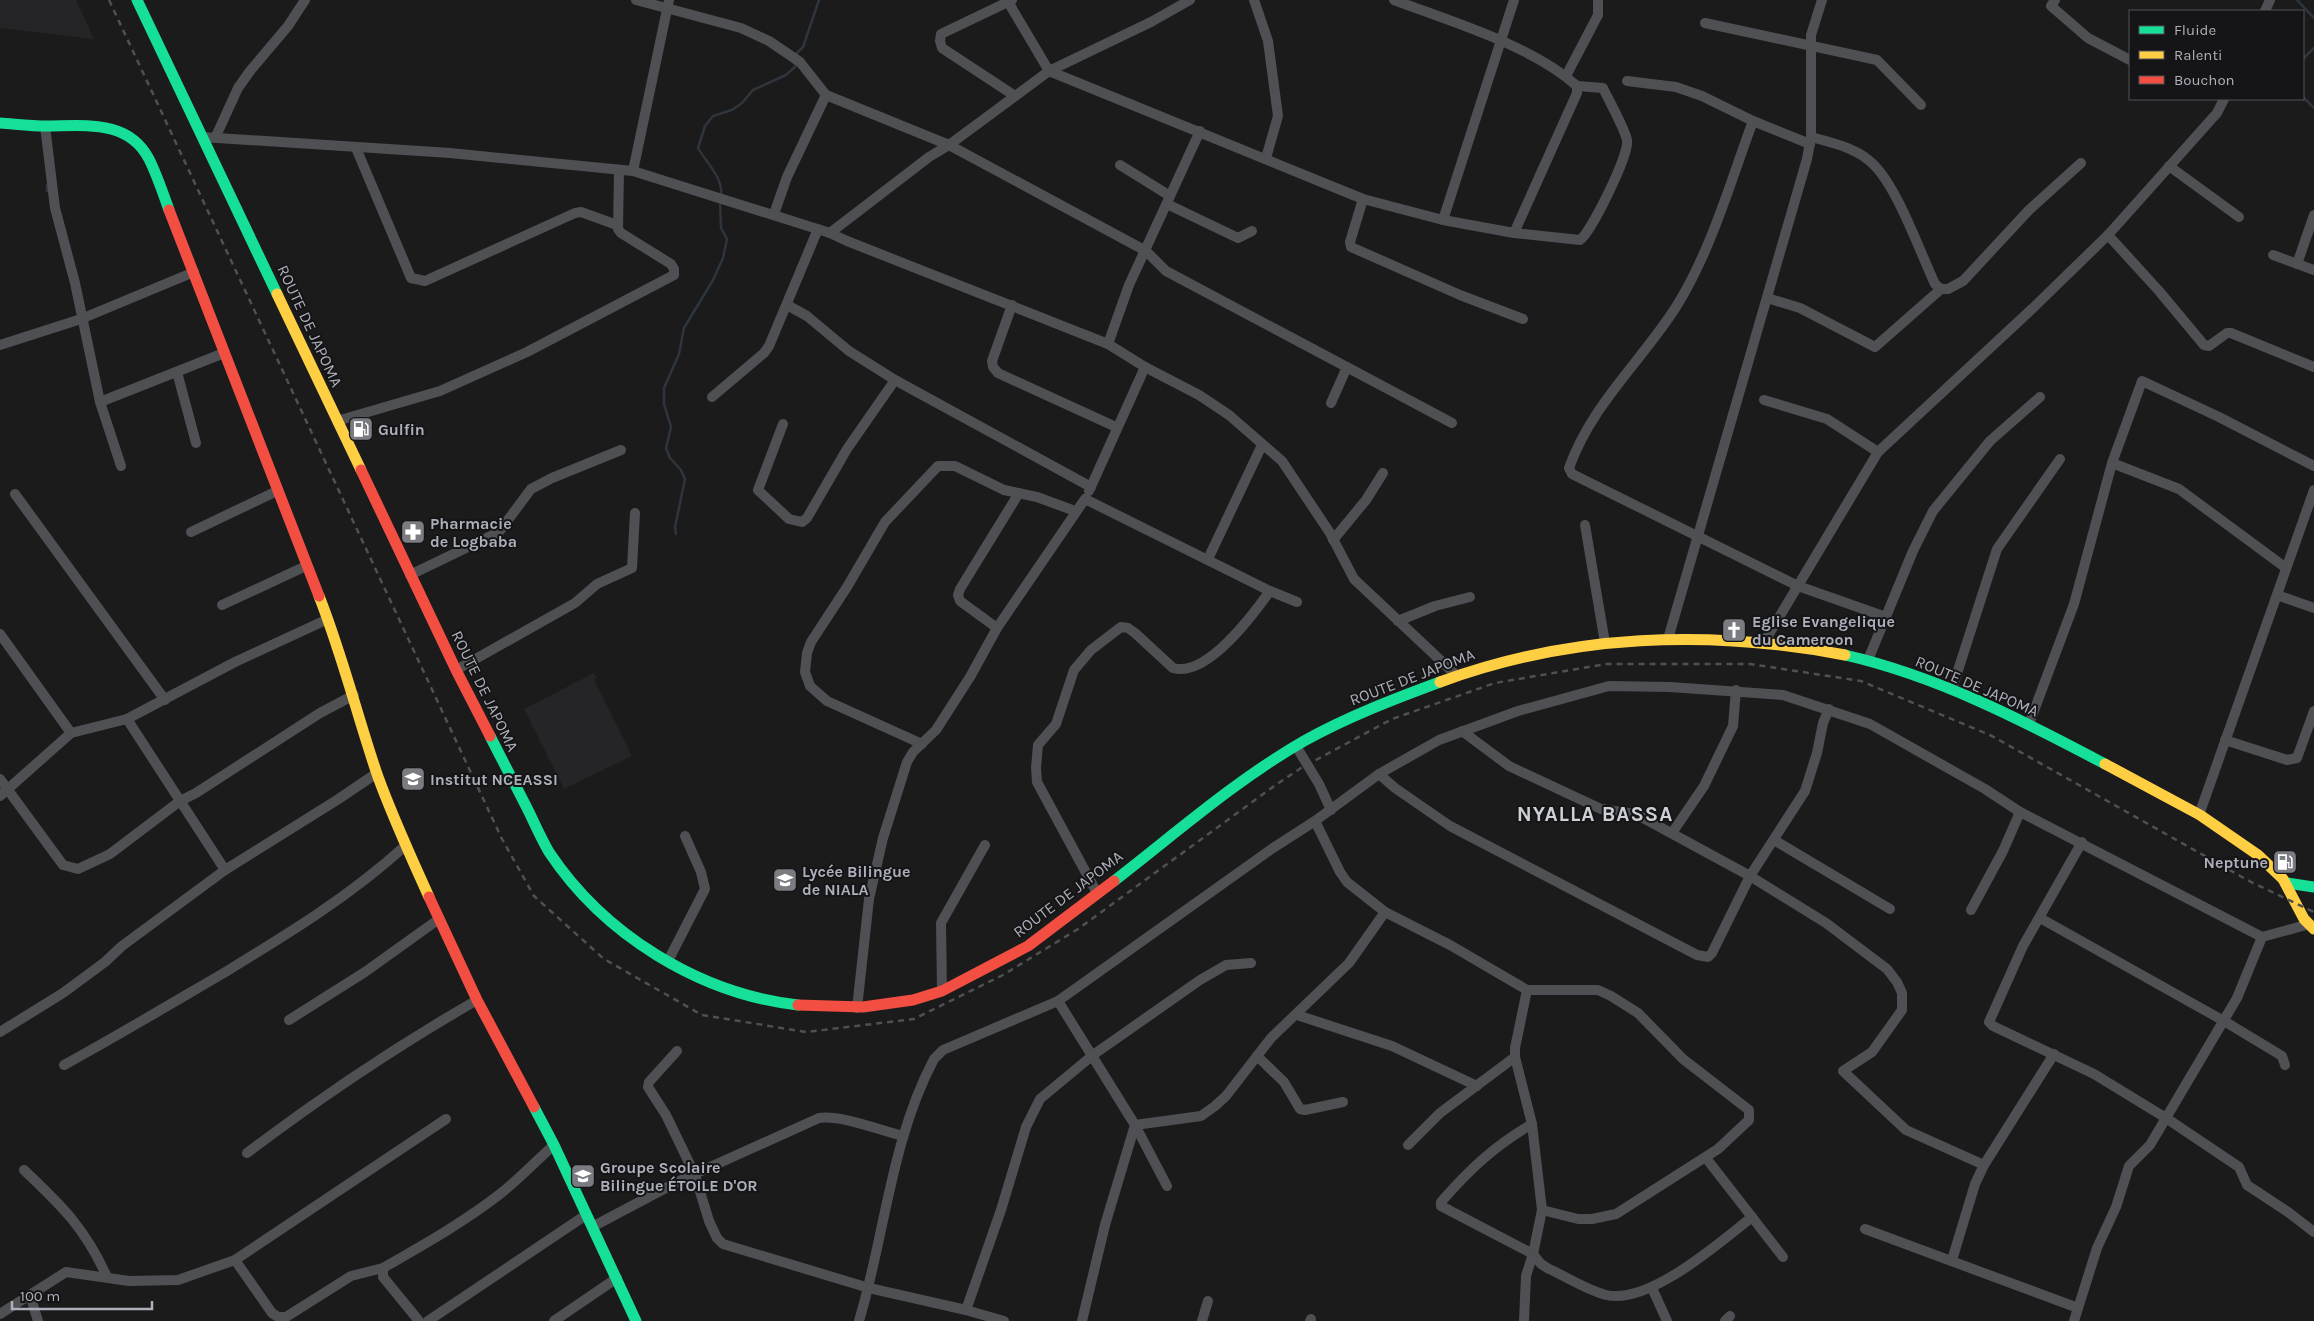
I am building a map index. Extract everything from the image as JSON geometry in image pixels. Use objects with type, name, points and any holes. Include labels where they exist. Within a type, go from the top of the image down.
[{"type":"main road","name":"ROUTE DE JAPOMA","points":[[137,0],[410,575],[527,812],[549,851],[567,876],[585,896],[634,938],[668,961],[719,987],[766,1001],[808,1007],[857,1008],[890,1004],[942,991],[1038,940],[1249,777],[1296,746],[1338,723],[1455,674],[1510,658],[1606,642],[1668,639],[1763,644],[1868,660],[1952,689],[2029,724],[2199,815],[2230,834],[2264,861],[2287,883]]},
{"type":"main road","points":[[0,123],[45,126],[74,124],[115,130],[128,135],[141,145],[149,159],[328,620],[354,695],[376,772],[405,846],[477,1000],[554,1145],[636,1321]]},
{"type":"main road","points":[[2310,927],[2287,883],[2313,884]]},
{"type":"street","points":[[216,136],[238,88],[250,70],[288,26],[305,0]]},
{"type":"street","points":[[636,0],[668,4],[741,28],[769,41],[800,62],[826,95],[949,145],[1146,251],[1166,271],[1452,424]]},
{"type":"street","points":[[830,233],[929,157],[949,145],[1049,71],[1151,22],[1190,0]]},
{"type":"street","points":[[1254,0],[1268,41],[1278,116],[1266,158]]},
{"type":"street","points":[[1015,96],[942,48],[941,34],[1009,1],[1049,71],[1363,199],[1443,220],[1514,233],[1580,240],[1596,216],[1624,160],[1627,141],[1603,88],[1577,86],[1566,76],[1501,40],[1394,0]]},
{"type":"street","points":[[1443,220],[1514,0]]},
{"type":"street","points":[[1566,76],[1598,15],[1598,0]]},
{"type":"street","points":[[1668,639],[1811,140],[1810,46],[1812,29],[1822,0]]},
{"type":"street","points":[[2055,0],[2051,6],[2088,38],[2129,59]]},
{"type":"street","points":[[633,171],[668,4]]},
{"type":"street","points":[[1705,23],[1877,60],[1921,105]]},
{"type":"street","points":[[1627,81],[1676,87],[1702,96],[1753,121],[1811,140],[1849,148],[1873,164],[1889,185],[1934,284],[1941,289],[1948,290],[1963,281],[2028,210],[2081,162]]},
{"type":"street","points":[[1514,233],[1577,92],[1577,86]]},
{"type":"street","points":[[774,214],[787,177],[826,95]]},
{"type":"street","points":[[1763,644],[1878,452],[2108,235],[2217,113],[2223,102]]},
{"type":"street","points":[[1753,121],[1700,264],[1676,307],[1617,383],[1580,438],[1569,468],[1572,474],[1798,586],[1886,617]]},
{"type":"street","points":[[45,126],[55,208],[75,283],[100,402],[121,466]]},
{"type":"street","points":[[1108,344],[1130,285],[1200,131]]},
{"type":"street","points":[[202,137],[216,136],[356,148],[450,153],[633,171],[830,233],[1108,344],[1214,405],[1235,420],[1282,461],[1334,540],[1354,579],[1455,674]]},
{"type":"street","points":[[356,148],[411,278],[418,281],[425,281],[575,213],[581,212],[617,225]]},
{"type":"street","points":[[1120,165],[1168,200],[1238,238],[1252,230]]},
{"type":"street","points":[[2170,166],[2239,217]]},
{"type":"street","points":[[338,421],[440,391],[527,352],[674,275],[674,269],[671,264],[621,233],[617,225],[619,170]]},
{"type":"street","points":[[1363,199],[1350,246],[1460,295],[1523,319]]},
{"type":"street","points":[[2297,264],[2314,215]]},
{"type":"street","points":[[712,397],[764,353],[777,331],[818,229]]},
{"type":"street","points":[[2108,235],[2159,291],[2204,345],[2209,346],[2227,333],[2231,333],[2314,367]]},
{"type":"street","points":[[2273,255],[2314,270]]},
{"type":"street","points":[[0,345],[82,319],[194,272]]},
{"type":"street","points":[[1767,298],[1800,308],[1875,346],[1941,289]]},
{"type":"street","points":[[787,305],[807,316],[849,351],[895,380],[1011,441],[1091,487]]},
{"type":"street","points":[[1012,305],[992,361],[993,367],[998,373],[1116,427]]},
{"type":"street","points":[[100,402],[224,353]]},
{"type":"street","points":[[857,1008],[869,899],[883,838],[907,762],[913,752],[936,730],[998,628],[1085,499],[1116,427],[1145,367]]},
{"type":"street","points":[[1331,403],[1346,367]]},
{"type":"street","points":[[177,372],[196,443]]},
{"type":"street","points":[[783,424],[758,490],[789,519],[802,522],[807,518],[847,449],[895,380]]},
{"type":"street","points":[[2029,724],[2074,604],[2112,463],[2142,382],[2219,417],[2314,466]]},
{"type":"street","points":[[1868,660],[1913,551],[1933,511],[1990,441],[2040,397]]},
{"type":"street","points":[[1764,400],[1828,419],[1878,452]]},
{"type":"street","points":[[1208,559],[1262,445]]},
{"type":"street","points":[[410,575],[499,532],[531,489],[552,478],[621,450]]},
{"type":"street","points":[[1952,689],[1997,549],[2060,459]]},
{"type":"street","points":[[2112,463],[2180,489],[2286,568]]},
{"type":"street","points":[[922,744],[827,700],[808,683],[805,672],[809,648],[885,522],[938,466],[955,466],[998,487],[1037,497],[1076,511]]},
{"type":"street","points":[[1334,540],[1366,500],[1383,473]]},
{"type":"street","points":[[2199,815],[2314,490]]},
{"type":"street","points":[[190,532],[277,491]]},
{"type":"street","points":[[998,628],[960,601],[958,595],[1019,492]]},
{"type":"street","points":[[15,494],[165,700]]},
{"type":"street","points":[[1085,499],[1208,559],[1270,592],[1298,602]]},
{"type":"street","points":[[456,670],[575,603],[597,584],[632,568],[635,513]]},
{"type":"street","points":[[1585,525],[1606,642]]},
{"type":"street","points":[[222,605],[306,566]]},
{"type":"street","points":[[1097,893],[1038,782],[1036,768],[1038,744],[1056,724],[1074,670],[1091,650],[1121,628],[1128,628],[1173,668],[1181,670],[1192,667],[1227,642],[1250,619],[1270,592]]},
{"type":"street","points":[[2277,595],[2314,608]]},
{"type":"street","points":[[1398,621],[1435,606],[1470,597]]},
{"type":"street","points":[[4,793],[71,733],[127,719],[235,662],[328,620]]},
{"type":"street","points":[[0,634],[71,733]]},
{"type":"street","points":[[859,1321],[869,1288],[902,1136],[928,1070],[934,1059],[943,1050],[1058,1001],[1273,848],[1331,810],[1379,774],[1416,752],[1462,731],[1518,711],[1603,687],[1670,686],[1779,694],[1870,724],[2020,812],[2082,842],[2262,937]]},
{"type":"street","points":[[1672,833],[1704,786],[1733,726],[1736,690]]},
{"type":"street","points":[[0,779],[4,793],[63,865],[78,869],[110,854],[180,801],[196,793],[320,713],[354,695]]},
{"type":"street","points":[[1379,774],[1395,788],[1450,826],[1703,957],[1708,957],[1712,953],[1750,876],[1804,791],[1829,709]]},
{"type":"street","points":[[2225,740],[2287,760],[2293,760],[2297,758],[2314,711]]},
{"type":"street","points":[[127,719],[225,870]]},
{"type":"street","points":[[1462,731],[1509,766],[1601,809],[1636,814],[1788,897],[1845,936],[1887,969],[1897,982],[1903,1002],[1902,1010],[1872,1052],[1843,1071],[1906,1130],[1984,1165]]},
{"type":"street","points":[[1296,746],[1319,784],[1331,810]]},
{"type":"street","points":[[0,1032],[63,993],[106,962],[122,946],[225,870],[337,800],[376,772]]},
{"type":"street","points":[[1971,910],[2003,851],[2020,812]]},
{"type":"street","points":[[1315,821],[1340,872],[1347,882],[1385,912],[1450,944],[1527,990],[1598,990],[1611,996],[1638,1013],[1683,1059],[1749,1110],[1749,1120],[1718,1149],[1616,1214],[1578,1218],[1542,1210]]},
{"type":"street","points":[[668,961],[705,889],[701,872],[685,836]]},
{"type":"street","points":[[1774,840],[1890,909]]},
{"type":"street","points":[[2082,842],[2023,946],[1989,1019],[1993,1026],[2094,1074],[2166,1118],[2239,1167],[2247,1185],[2314,1232]]},
{"type":"street","points":[[942,991],[941,923],[984,844]]},
{"type":"street","points":[[64,1065],[141,1024],[310,921],[379,870],[405,846]]},
{"type":"street","points":[[1135,1125],[1201,1116],[1226,1096],[1271,1038],[1349,963],[1385,912]]},
{"type":"street","points":[[2040,918],[2128,969],[2224,1021],[2282,1056],[2285,1065]]},
{"type":"street","points":[[289,1020],[365,972],[439,919]]},
{"type":"street","points":[[2074,1321],[2097,1248],[2116,1207],[2129,1166],[2150,1145],[2224,1021],[2244,985],[2262,937],[2271,933],[2310,927]]},
{"type":"street","points":[[966,1310],[1001,1210],[1030,1117],[1040,1099],[1093,1055],[1215,970],[1233,963],[1251,963]]},
{"type":"street","points":[[1524,1321],[1524,1289],[1542,1210],[1532,1124],[1515,1057],[1515,1048],[1527,990]]},
{"type":"street","points":[[247,1154],[316,1101],[425,1030],[477,1000]]},
{"type":"street","points":[[1058,1001],[1135,1125],[1166,1186]]},
{"type":"street","points":[[1297,1015],[1392,1046],[1477,1086]]},
{"type":"street","points":[[677,1051],[649,1082],[648,1086],[666,1115],[695,1175],[709,1221],[717,1238],[723,1244],[869,1288],[966,1310],[976,1317],[1004,1321]]},
{"type":"street","points":[[1952,1260],[1975,1184],[1984,1165],[2054,1054]]},
{"type":"street","points":[[1257,1056],[1284,1082],[1300,1109],[1305,1110],[1343,1102]]},
{"type":"street","points":[[1408,1145],[1434,1118],[1515,1057]]},
{"type":"street","points":[[592,1227],[670,1185],[819,1118],[826,1117],[840,1120],[902,1136]]},
{"type":"street","points":[[0,1314],[66,1272],[128,1281],[178,1280],[235,1260],[446,1119]]},
{"type":"street","points":[[1532,1124],[1500,1143],[1472,1167],[1441,1202],[1441,1206],[1533,1254],[1549,1269],[1605,1294],[1617,1296],[1652,1288],[1701,1257],[1752,1217]]},
{"type":"street","points":[[1082,1321],[1107,1216],[1135,1125]]},
{"type":"street","points":[[235,1260],[276,1319],[286,1318],[350,1276],[383,1268],[414,1250],[501,1193],[554,1145]]},
{"type":"street","points":[[1706,1158],[1783,1257]]},
{"type":"street","points":[[24,1170],[75,1221],[95,1249],[107,1277]]},
{"type":"street","points":[[428,1321],[586,1215]]},
{"type":"street","points":[[1865,1229],[2078,1308]]},
{"type":"street","points":[[383,1268],[383,1277],[418,1321]]},
{"type":"street","points":[[554,1321],[617,1278]]},
{"type":"street","points":[[1652,1288],[1667,1321]]},
{"type":"street","points":[[30,1295],[38,1321]]},
{"type":"street","points":[[1202,1321],[1208,1301]]},
{"type":"shaded area","points":[[0,0],[76,0],[94,39],[0,28]]},
{"type":"shaded area","points":[[594,673],[597,678],[594,680],[632,756],[564,789],[524,709]]},
{"type":"waterway","points":[[795,55],[803,47],[819,0]]},
{"type":"waterway","points":[[2297,0],[2314,18]]},
{"type":"waterway","points":[[2304,58],[2314,48]]},
{"type":"waterway","points":[[721,196],[720,183],[698,148],[705,126],[713,116],[732,110],[742,103],[753,90],[786,75],[796,66],[794,63]]},
{"type":"waterway","points":[[2304,98],[2314,108]]},
{"type":"waterway","points":[[47,185],[47,191]]},
{"type":"waterway","points":[[676,534],[675,527],[685,479],[681,470],[670,458],[666,448],[671,427],[664,404],[664,388],[679,354],[684,328],[713,280],[723,258],[727,239],[721,228],[720,202]]},
{"type":"railway","points":[[109,0],[502,839],[534,896],[604,959],[702,1015],[806,1032],[914,1019],[1003,975],[1078,929],[1277,784],[1301,768],[1392,719],[1495,683],[1606,664],[1750,664],[1861,681],[1992,736],[2251,882],[2314,912]]},
{"type":"traffic: fast","points":[[137,0],[277,294]]},
{"type":"traffic: fast","points":[[0,123],[40,126],[90,126],[117,131],[129,137],[140,146],[149,159],[169,210]]},
{"type":"traffic: fast","points":[[1845,655],[1879,664],[1946,687],[2042,731],[2105,764]]},
{"type":"traffic: fast","points":[[1114,881],[1230,790],[1279,756],[1320,732],[1354,716],[1440,682]]},
{"type":"traffic: fast","points":[[490,736],[549,852],[571,882],[597,909],[626,934],[657,956],[691,974],[725,988],[761,999],[798,1005]]},
{"type":"traffic: fast","points":[[2287,883],[2314,887]]},
{"type":"traffic: fast","points":[[534,1107],[554,1145],[636,1321]]},
{"type":"traffic: slow","points":[[277,294],[361,470]]},
{"type":"traffic: slow","points":[[319,596],[335,640],[377,774],[395,821],[429,897]]},
{"type":"traffic: slow","points":[[1440,682],[1489,666],[1539,654],[1589,646],[1640,641],[1691,639],[1743,642],[1845,655]]},
{"type":"traffic: slow","points":[[2105,764],[2200,815],[2258,855],[2283,879],[2304,919],[2314,929]]},
{"type":"traffic: jam","points":[[169,210],[319,596]]},
{"type":"traffic: jam","points":[[361,470],[456,670],[490,736]]},
{"type":"traffic: jam","points":[[798,1005],[863,1007],[913,1000],[942,991],[1028,946],[1114,881]]},
{"type":"traffic: jam","points":[[429,897],[477,1000],[534,1107]]},
{"type":"place","name":"Gulfin","points":[[361,429]]},
{"type":"place","name":"Pharmacie de Logbaba","points":[[413,532]]},
{"type":"place","name":"Eglise Evangelique du Cameroon","points":[[1734,630]]},
{"type":"place","name":"Institut NCEASSI","points":[[413,779]]},
{"type":"place","name":"Neptune","points":[[2285,862]]},
{"type":"place","name":"Lycée Bilingue de NIALA","points":[[785,880]]},
{"type":"place","name":"Groupe Scolaire Bilingue ÉTOILE D'OR","points":[[583,1176]]},
{"type":"district","name":"NYALLA BASSA","points":[[1595,814]]}]
